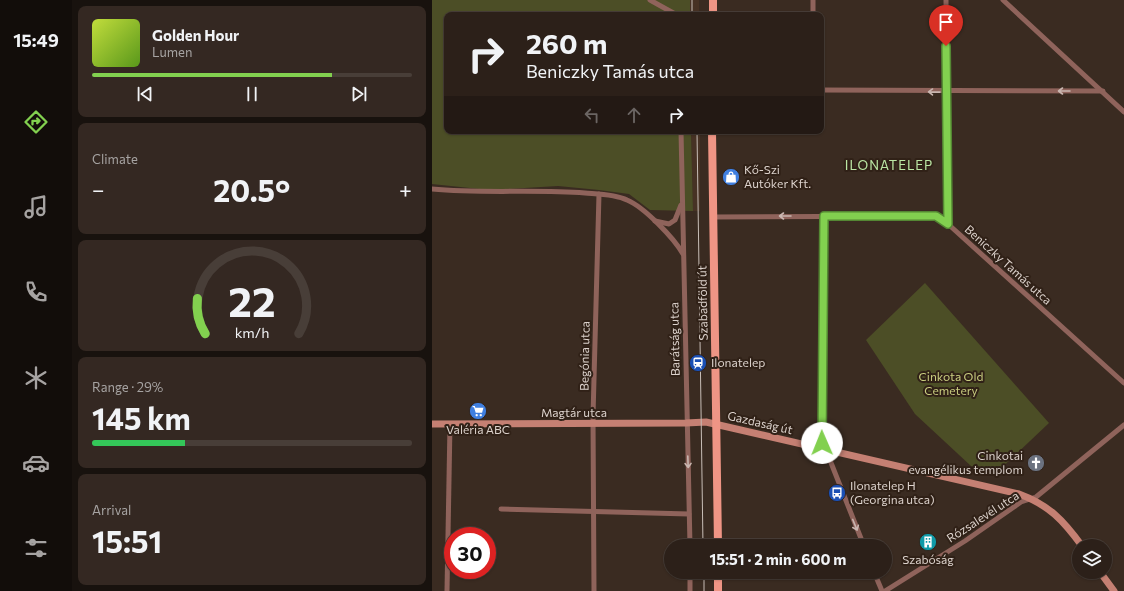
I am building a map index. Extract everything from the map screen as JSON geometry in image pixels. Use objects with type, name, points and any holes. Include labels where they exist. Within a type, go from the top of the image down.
[{"type":"main road","points":[[713,0],[713,12]]},
{"type":"main road","name":"Szabadföld út","points":[[712,134],[718,539]]},
{"type":"main road","points":[[718,579],[718,591]]},
{"type":"street","points":[[650,0],[672,12]]},
{"type":"street","points":[[813,0],[813,12]]},
{"type":"street","points":[[946,0],[948,224]]},
{"type":"street","points":[[1003,0],[1124,112]]},
{"type":"street","points":[[824,90],[946,92],[1103,91]]},
{"type":"street","name":"Barátság utca","points":[[680,134],[690,539]]},
{"type":"street","points":[[432,190],[467,193],[559,191],[599,194],[626,199],[648,213],[678,246],[683,256]]},
{"type":"street","name":"Begónia utca","points":[[594,591],[594,424],[599,194]]},
{"type":"street","points":[[655,221],[669,224],[675,220],[682,203]]},
{"type":"street","name":"Beniczky Tamás utca","points":[[713,216],[936,216],[948,224],[1124,383]]},
{"type":"street","points":[[824,216],[822,440],[824,450],[861,539]]},
{"type":"street","name":"Magtár utca","points":[[432,424],[706,422],[717,424]]},
{"type":"street","points":[[447,591],[450,424]]},
{"type":"street","name":"Gazdaság út","points":[[717,424],[824,450],[1008,491],[1031,498],[1045,506],[1058,517],[1076,539]]},
{"type":"street","name":"Rózsalevél utca","points":[[885,591],[965,541],[1021,502],[1036,497],[1124,425]]},
{"type":"street","points":[[501,509],[689,514]]},
{"type":"street","points":[[690,579],[690,591]]},
{"type":"street","points":[[877,579],[882,591]]},
{"type":"street","points":[[1105,579],[1114,591]]},
{"type":"shaded area","points":[[690,0],[699,0],[699,12],[690,12]]},
{"type":"shaded area","points":[[691,134],[700,134],[700,211],[693,211]]},
{"type":"green space","points":[[432,0],[690,0],[690,12],[444,12],[444,134],[691,134],[693,211],[650,210],[629,194],[599,190],[558,186],[489,190],[432,184]]},
{"type":"green space","name":"Cinkota Old Cemetery","points":[[925,283],[1049,423],[996,473],[971,466],[915,414],[866,340]]},
{"type":"tram line","points":[[692,0],[692,12]]},
{"type":"tram line","points":[[697,134],[703,539]]},
{"type":"tram line","points":[[704,579],[704,591]]},
{"type":"place","name":"Kő-Szi Autóker Kft.","points":[[731,177]]},
{"type":"place","name":"Ilonatelep","points":[[698,363]]},
{"type":"place","name":"Valéria ABC","points":[[478,411]]},
{"type":"place","name":"Cinkotai evangélikus templom","points":[[1036,463]]},
{"type":"place","name":"Ilonatelep H (Georgina utca)","points":[[837,493]]},
{"type":"place","name":"Szabóság","points":[[928,542]]},
{"type":"district","name":"ILONATELEP","points":[[889,165]]},
{"type":"route","points":[[822,443],[824,216],[936,216],[948,224],[946,46]]}]
